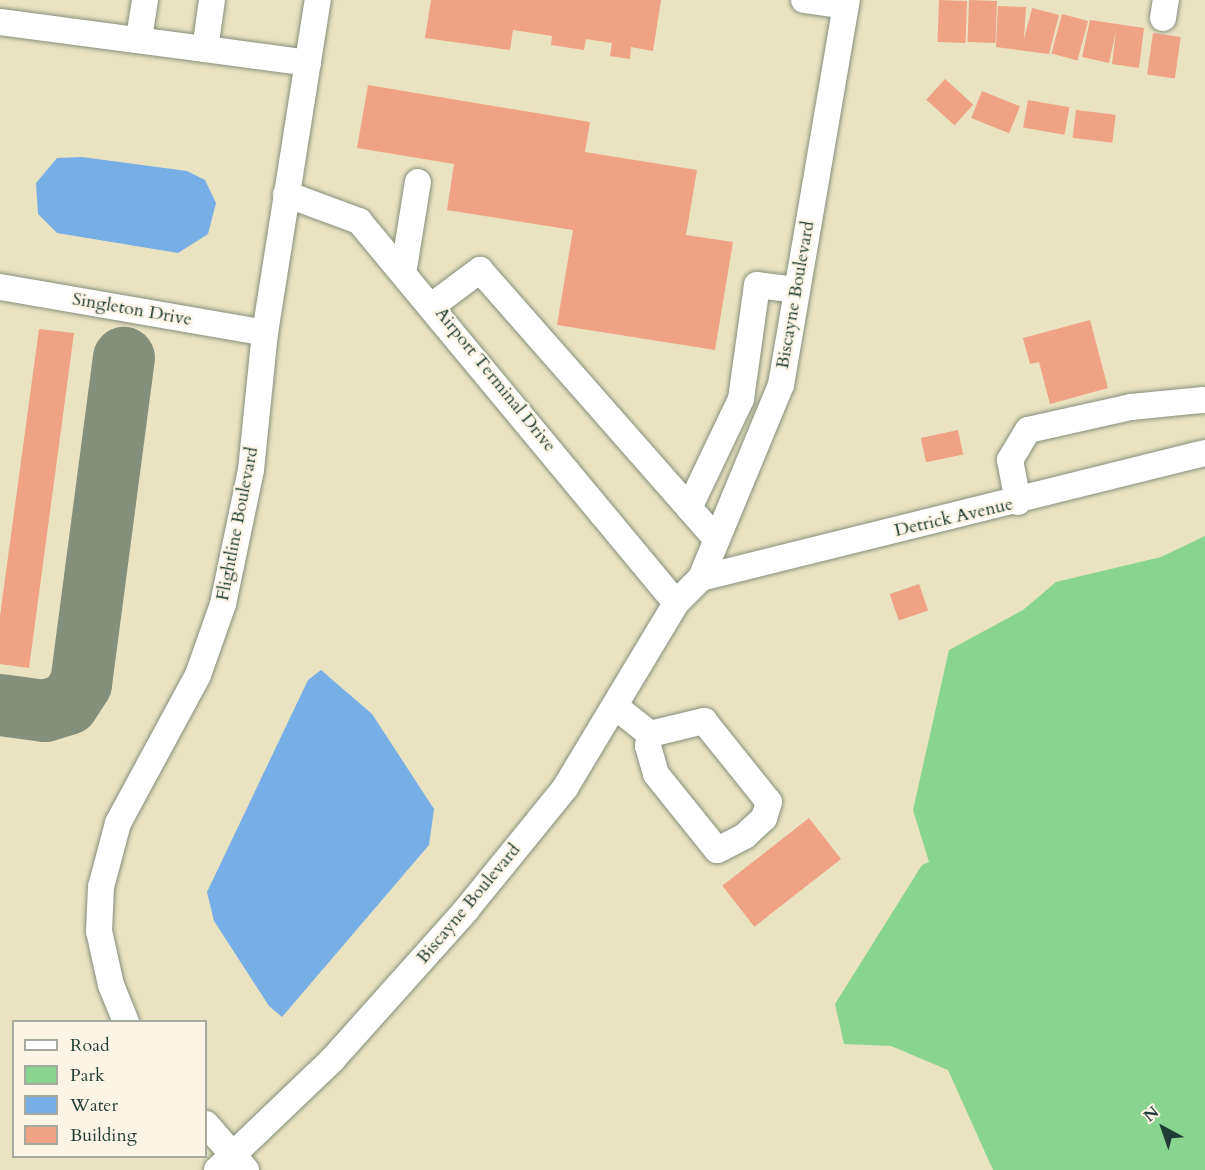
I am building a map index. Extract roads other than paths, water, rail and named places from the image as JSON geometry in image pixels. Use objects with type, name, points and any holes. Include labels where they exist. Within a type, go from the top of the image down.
[{"type":"street","points":[[139,38],[145,0]]},
{"type":"street","points":[[205,49],[212,0]]},
{"type":"street","name":"Flightline Boulevard","points":[[125,1020],[111,985],[99,931],[102,887],[118,823],[198,675],[223,604],[250,470],[265,333],[318,0]]},
{"type":"street","points":[[804,0],[846,3]]},
{"type":"street","name":"Biscayne Boulevard","points":[[232,1165],[333,1059],[466,910],[565,788],[616,707],[676,603],[701,578],[781,385],[846,3]]},
{"type":"street","points":[[0,22],[139,38],[308,63]]},
{"type":"street","points":[[404,268],[418,182]]},
{"type":"street","name":"Airport Terminal Drive","points":[[286,194],[359,221],[404,268],[676,603]]},
{"type":"street","points":[[433,304],[480,270],[716,539]]},
{"type":"street","points":[[689,508],[741,399],[757,285],[797,290]]},
{"type":"street","name":"Singleton Drive","points":[[0,287],[265,333]]},
{"type":"street","points":[[1018,502],[1010,460],[1028,430],[1131,407],[1204,399]]},
{"type":"street","name":"Detrick Avenue","points":[[701,578],[1018,502],[1205,453]]},
{"type":"street","points":[[616,707],[650,734],[656,774],[717,850],[728,848],[764,818],[770,802],[704,721],[650,734]]},
{"type":"street","points":[[207,1126],[232,1165]]},
{"type":"water","points":[[82,157],[187,171],[205,180],[216,203],[208,234],[178,253],[57,233],[38,214],[36,183],[57,158]]},
{"type":"water","points":[[321,670],[372,714],[434,809],[429,845],[282,1017],[269,1006],[214,921],[207,892],[308,680]]}]
